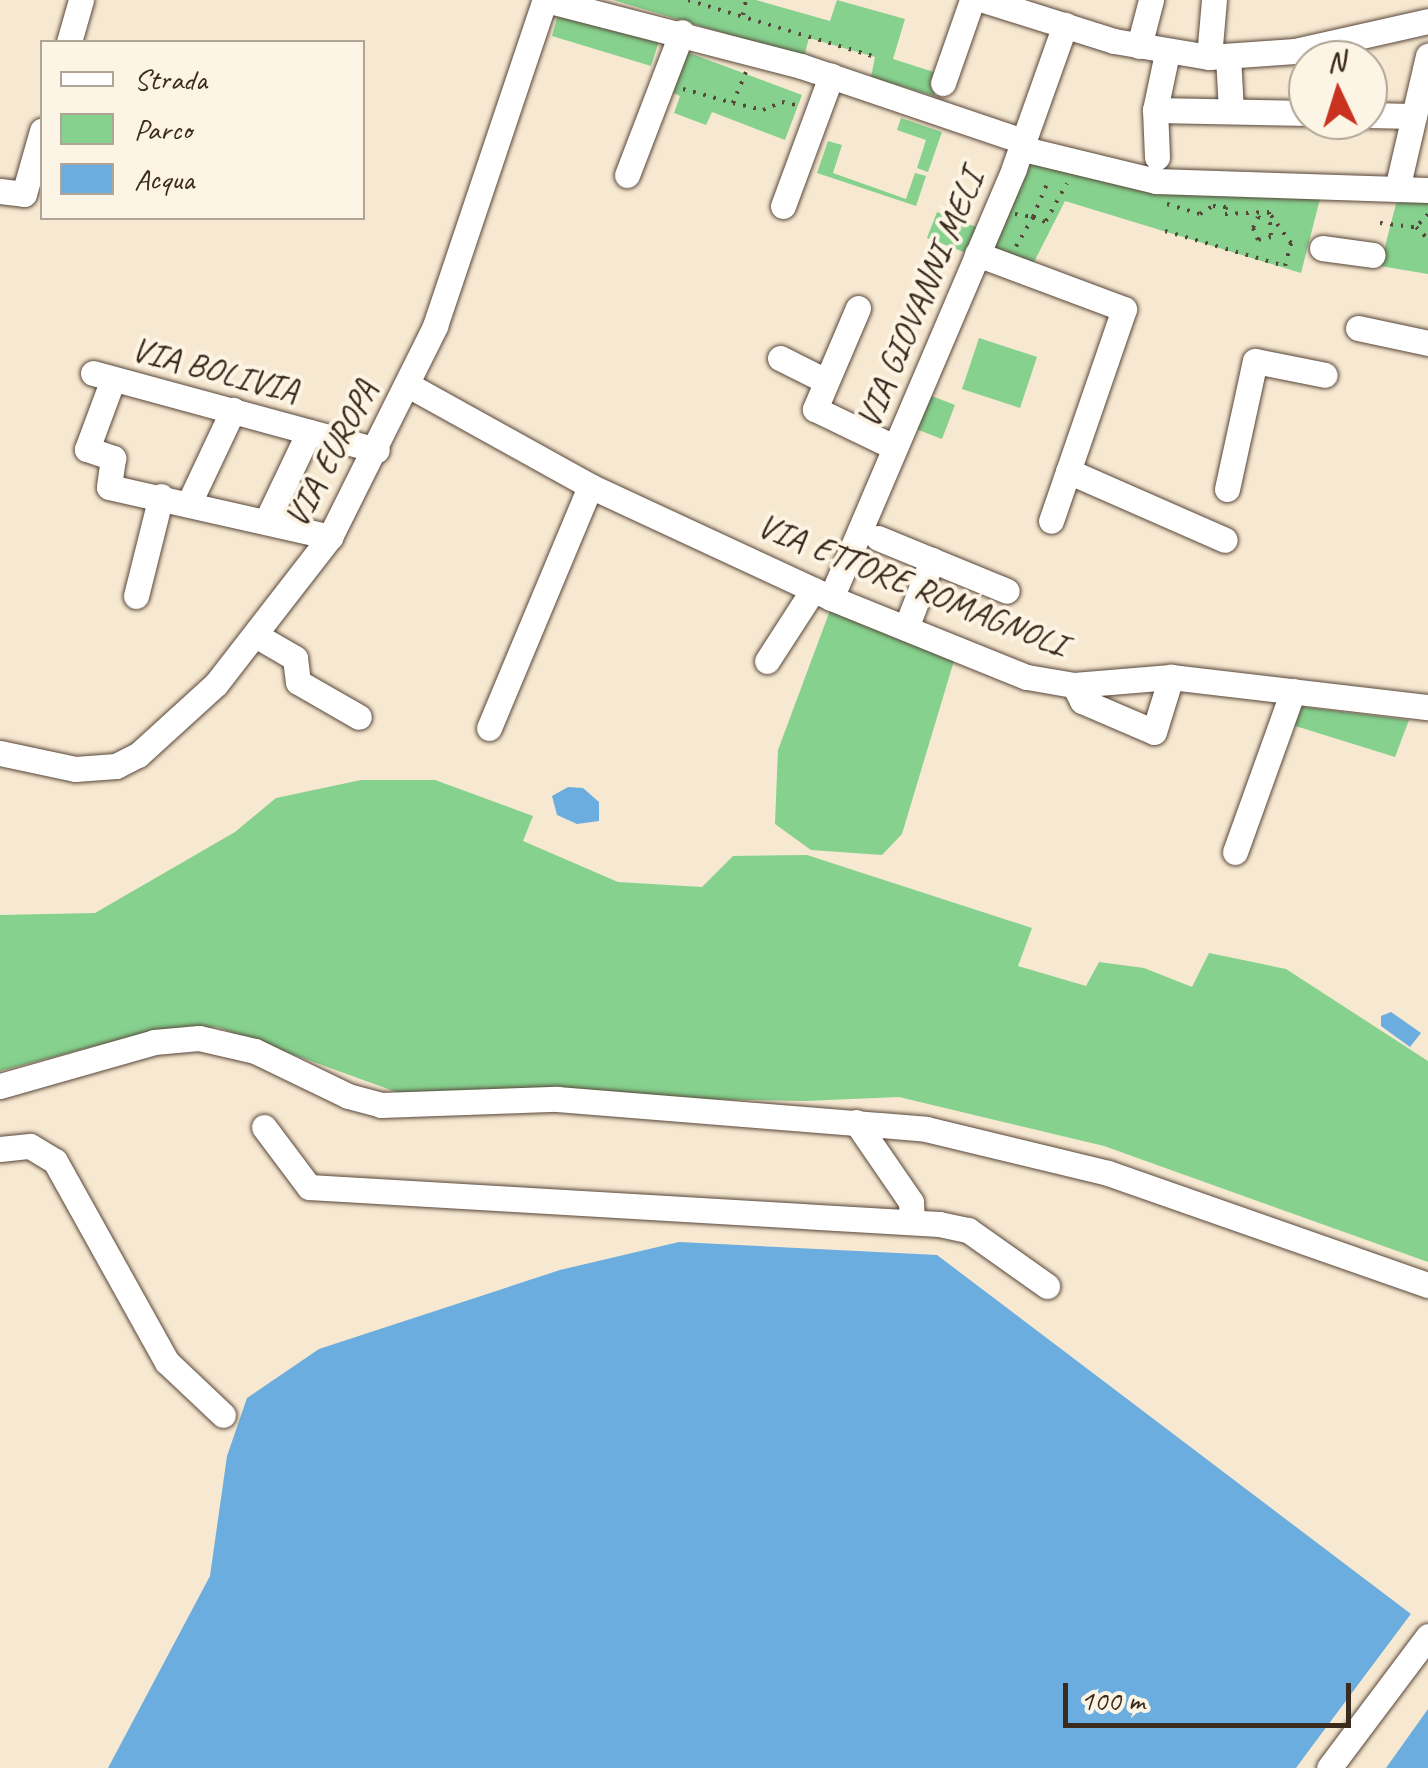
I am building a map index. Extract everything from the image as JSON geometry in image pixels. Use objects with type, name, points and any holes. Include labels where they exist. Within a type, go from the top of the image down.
[{"type":"street","points":[[70,40],[82,0]]},
{"type":"street","points":[[545,0],[682,32],[831,76],[1022,144],[1156,181],[1428,190]]},
{"type":"street","name":"VIA EUROPA","points":[[0,752],[74,769],[116,766],[138,755],[216,684],[330,537],[408,385],[488,179],[545,0]]},
{"type":"street","points":[[943,83],[972,0]]},
{"type":"street","points":[[984,0],[1051,14],[1140,46],[1219,56],[1295,50],[1428,22]]},
{"type":"street","points":[[1140,46],[1151,0]]},
{"type":"street","points":[[1214,0],[1219,56],[1231,112]]},
{"type":"street","name":"VIA GIOVANNI MELI","points":[[767,661],[776,637],[796,624],[822,594],[894,448],[1022,144],[1051,14]]},
{"type":"street","points":[[626,176],[682,32]]},
{"type":"street","points":[[1157,157],[1156,110],[1166,52]]},
{"type":"street","points":[[1397,190],[1428,56]]},
{"type":"street","points":[[783,206],[831,76]]},
{"type":"street","points":[[1156,110],[1288,113]]},
{"type":"street","points":[[1388,115],[1414,116]]},
{"type":"street","points":[[0,192],[24,194],[40,138]]},
{"type":"street","points":[[1322,248],[1374,255]]},
{"type":"street","points":[[977,254],[1124,309],[1051,521]]},
{"type":"street","points":[[858,308],[814,409],[894,448]]},
{"type":"street","points":[[1358,328],[1428,343]]},
{"type":"street","points":[[780,358],[826,382]]},
{"type":"street","points":[[1227,490],[1254,361],[1325,375]]},
{"type":"street","name":"VIA BOLIVIA","points":[[161,496],[109,487],[113,458],[87,448],[103,376],[377,450]]},
{"type":"street","name":"VIA ETTORE ROMAGNOLI","points":[[408,385],[590,486],[822,594],[1027,677],[1074,685],[1171,676],[1428,707]]},
{"type":"street","points":[[189,503],[233,410]]},
{"type":"street","points":[[266,522],[309,432]]},
{"type":"street","points":[[1068,471],[1225,540]]},
{"type":"street","points":[[489,728],[590,486]]},
{"type":"street","points":[[136,596],[161,496],[330,537]]},
{"type":"street","points":[[878,538],[1007,591]]},
{"type":"street","points":[[906,628],[932,560]]},
{"type":"street","points":[[257,636],[295,658],[298,682],[359,717]]},
{"type":"street","points":[[1074,685],[1082,702],[1154,732],[1171,676]]},
{"type":"street","points":[[1235,852],[1293,692]]},
{"type":"street","points":[[0,1086],[154,1042],[199,1038],[256,1051],[348,1096],[381,1104],[557,1099],[939,1132],[1108,1172],[1428,1284]]},
{"type":"street","points":[[856,1122],[911,1202],[912,1222]]},
{"type":"street","points":[[264,1127],[309,1187],[912,1222],[968,1230],[1047,1286]]},
{"type":"street","points":[[0,1149],[30,1146],[55,1160],[167,1362],[223,1415]]},
{"type":"street","points":[[1028,1155],[1428,1300]]},
{"type":"street","points":[[1329,1768],[1428,1636]]},
{"type":"path","points":[[688,0],[876,57]]},
{"type":"path","points":[[743,14],[746,0]]},
{"type":"path","points":[[668,72],[696,97],[819,110]]},
{"type":"path","points":[[732,103],[746,74]]},
{"type":"path","points":[[1006,265],[1049,178],[1080,184]]},
{"type":"path","points":[[996,210],[1046,222],[1067,183]]},
{"type":"path","points":[[1158,204],[1200,214],[1213,206],[1226,208],[1225,214],[1268,212],[1268,217],[1270,237],[1258,240],[1253,228],[1258,217],[1268,217],[1291,243],[1285,266],[1165,231]]},
{"type":"path","points":[[1416,227],[1428,214]]},
{"type":"path","points":[[1380,223],[1416,227],[1428,238]]},
{"type":"green space","points":[[613,0],[756,0],[830,21],[837,0],[905,19],[893,59],[940,74],[934,96],[871,77],[875,57],[809,38],[804,57]]},
{"type":"green space","points":[[559,11],[659,41],[651,66],[552,36]]},
{"type":"green space","points":[[684,51],[802,95],[785,140],[712,112],[706,125],[674,113],[680,96],[669,91]]},
{"type":"green space","points":[[901,118],[942,132],[928,172],[917,168],[926,140],[897,130]]},
{"type":"green space","points":[[828,141],[842,145],[833,173],[906,199],[915,173],[926,176],[916,206],[817,173]]},
{"type":"green space","points":[[1032,162],[1320,199],[1301,273],[1065,201],[1032,266],[990,252]]},
{"type":"green space","points":[[1399,192],[1428,194],[1428,274],[1380,266]]},
{"type":"green space","points":[[937,212],[979,228],[969,254],[927,238]]},
{"type":"green space","points":[[979,338],[1037,357],[1020,408],[962,389]]},
{"type":"green space","points":[[929,395],[955,405],[942,439],[916,429]]},
{"type":"green space","points":[[832,605],[956,654],[902,834],[882,855],[811,850],[775,824],[778,750]]},
{"type":"green space","points":[[1295,706],[1409,720],[1395,757],[1289,724]]},
{"type":"green space","points":[[361,780],[435,780],[533,816],[523,841],[618,882],[702,887],[733,856],[807,855],[1032,928],[1018,966],[1086,986],[1099,962],[1144,968],[1192,987],[1209,953],[1286,969],[1428,1061],[1428,1262],[1104,1146],[899,1097],[805,1101],[402,1094],[217,1027],[148,1032],[0,1071],[0,915],[95,913],[235,832],[276,798]]},
{"type":"water","points":[[568,787],[583,788],[599,802],[599,821],[577,824],[557,815],[552,796]]},
{"type":"water","points":[[1391,1012],[1421,1033],[1410,1047],[1381,1026],[1381,1016]]},
{"type":"water","points":[[679,1242],[937,1255],[1411,1614],[1296,1768],[108,1768],[210,1576],[227,1456],[247,1398],[319,1349],[560,1270]]},
{"type":"water","points":[[1428,1709],[1428,1768],[1386,1768]]},
{"type":"pier","points":[[1411,1614],[1416,1617],[1296,1768]]}]
